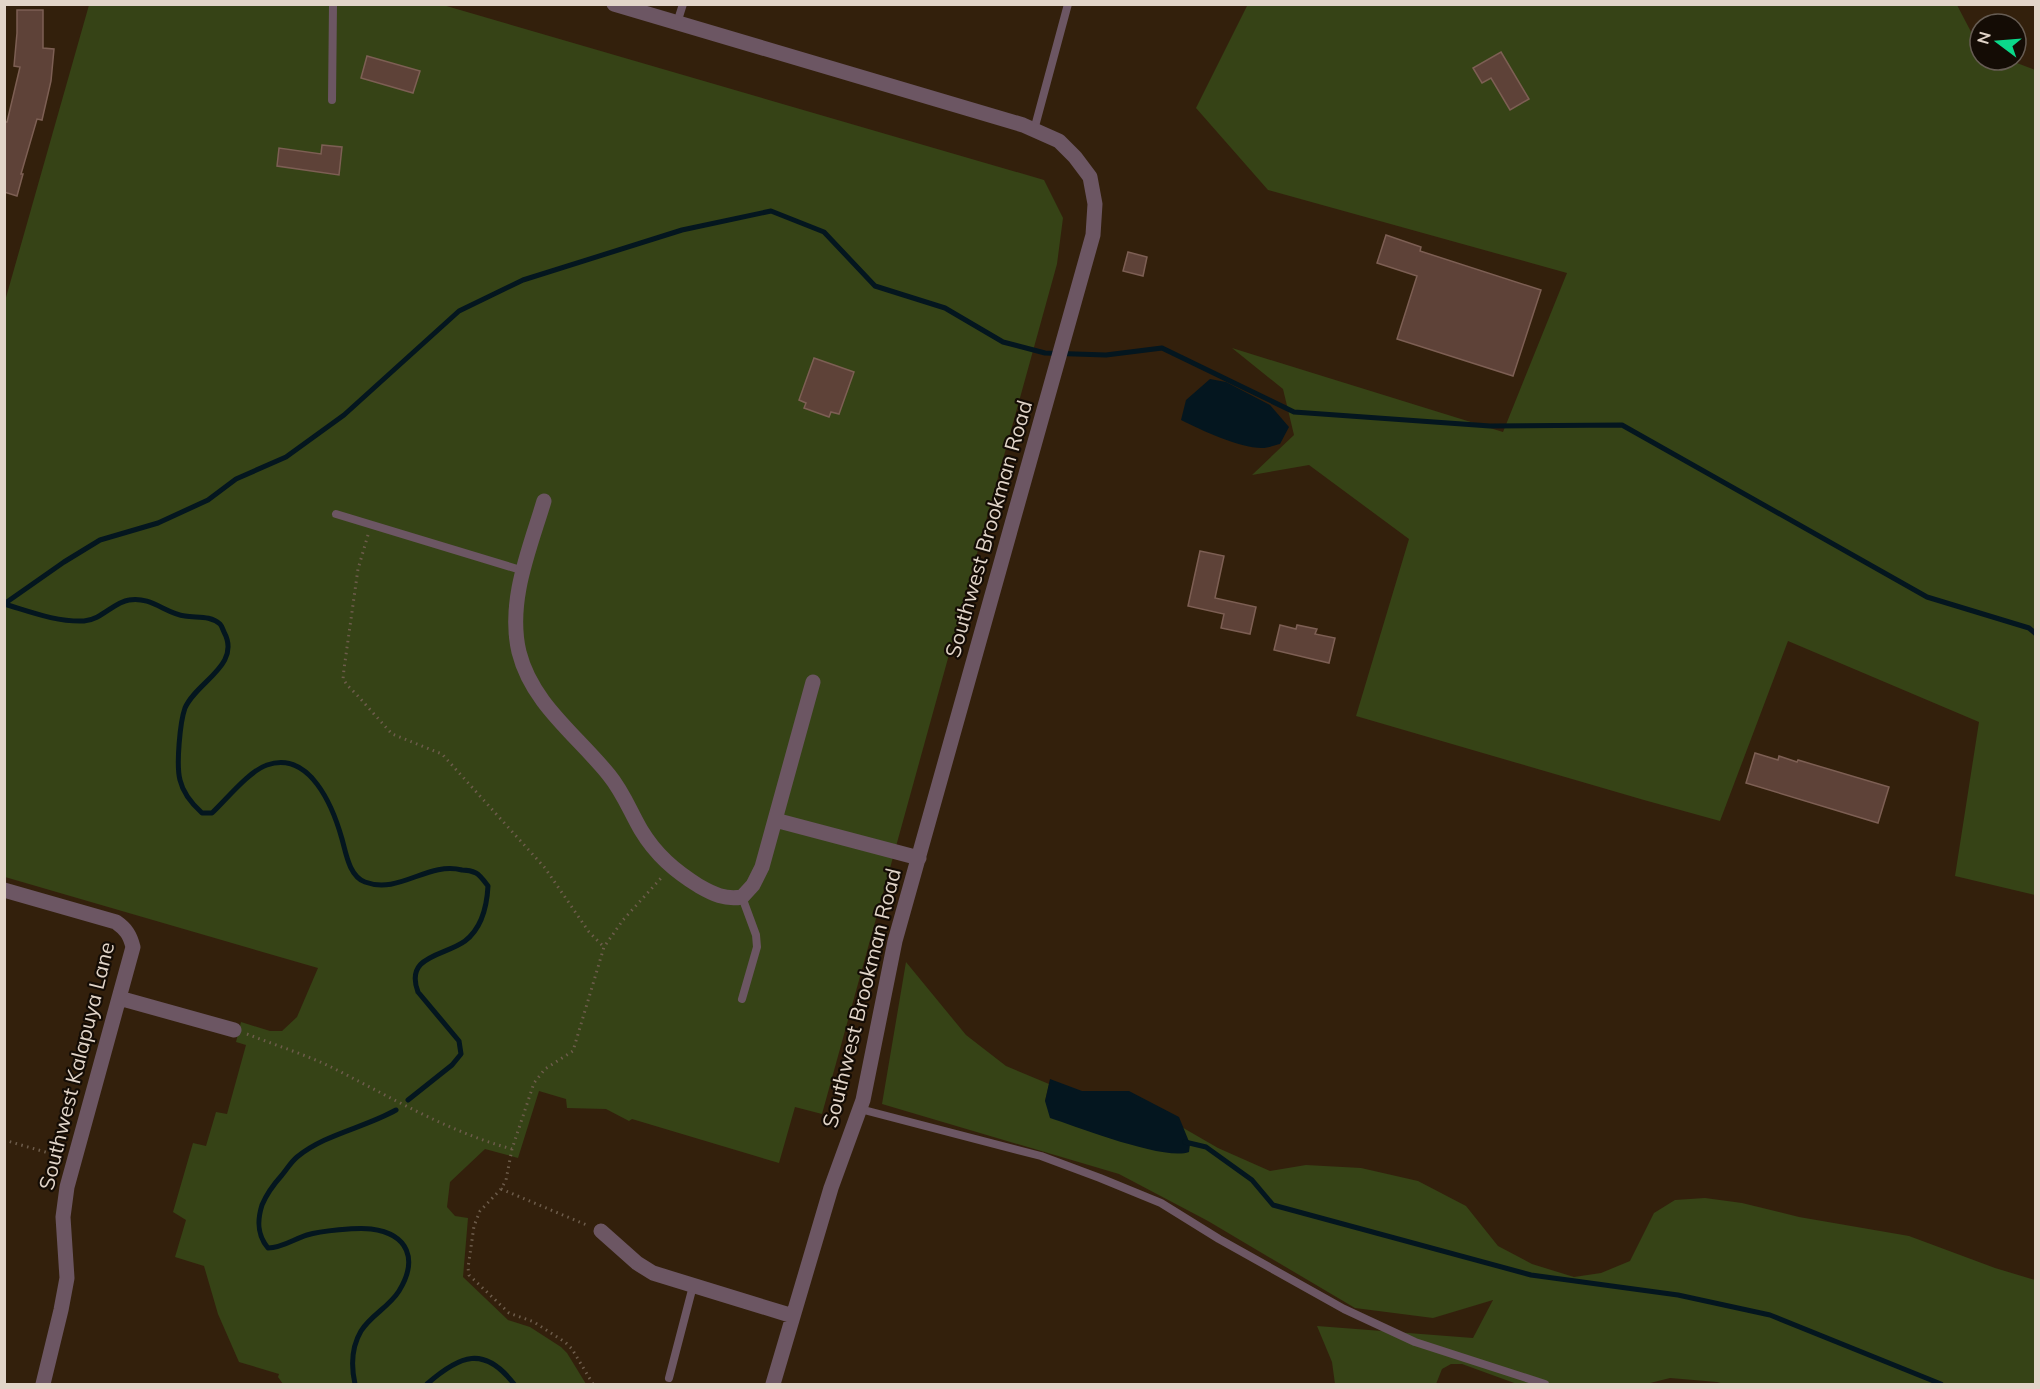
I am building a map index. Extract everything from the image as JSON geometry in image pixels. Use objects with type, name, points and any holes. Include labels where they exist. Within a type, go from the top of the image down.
[{"type":"street","name":"Southwest Brookman Road","points":[[614,4],[1034,130],[1059,141],[1075,157],[1090,177],[1095,204],[1093,235],[895,941],[869,1075],[860,1109],[831,1188],[773,1384]]},
{"type":"street","points":[[544,501],[519,587],[516,620],[519,650],[525,670],[543,702],[555,717],[618,786],[655,850],[671,867],[713,894],[727,898],[742,897],[753,885],[762,867],[813,682]]},
{"type":"street","points":[[775,820],[919,858]]},
{"type":"street","name":"Southwest Kalapuya Lane","points":[[4,890],[116,922],[124,927],[130,936],[132,947],[67,1187],[63,1217],[67,1278],[62,1310],[43,1384]]},
{"type":"street","points":[[119,998],[234,1030]]},
{"type":"street","points":[[601,1231],[637,1263],[653,1273],[793,1316]]},
{"type":"lane","points":[[332,100],[333,4]]},
{"type":"lane","points":[[677,23],[683,4]]},
{"type":"lane","points":[[1034,130],[1068,4]]},
{"type":"lane","points":[[336,514],[524,571]]},
{"type":"lane","points":[[742,897],[756,935],[757,946],[742,999]]},
{"type":"lane","points":[[860,1109],[1041,1156],[1100,1178],[1161,1203],[1219,1239],[1344,1309],[1415,1342],[1545,1384]]},
{"type":"lane","points":[[669,1378],[693,1287]]},
{"type":"path","points":[[4,277],[4,301]]},
{"type":"path","points":[[371,525],[358,569],[343,678],[348,687],[392,734],[442,754],[545,868],[589,932],[604,947]]},
{"type":"path","points":[[593,1384],[572,1349],[565,1342],[534,1322],[509,1312],[469,1275],[474,1226],[480,1211],[501,1190],[506,1180],[512,1149],[534,1083],[545,1069],[573,1051],[604,947],[623,920],[671,867]]},
{"type":"path","points":[[234,1030],[333,1068],[432,1120],[478,1139],[512,1149]]},
{"type":"path","points":[[4,1140],[75,1161]]},
{"type":"path","points":[[501,1190],[601,1231]]},
{"type":"green space","points":[[1248,4],[1957,5],[1968,26],[1968,72],[2028,72],[2028,67],[2035,70],[2035,895],[1955,876],[1979,722],[1788,641],[1720,821],[1356,716],[1409,539],[1309,465],[1252,475],[1294,435],[1283,389],[1232,348],[1503,432],[1567,273],[1268,190],[1196,108]]},
{"type":"green space","points":[[89,5],[443,5],[1044,180],[1063,218],[1057,264],[822,1114],[795,1107],[779,1163],[632,1119],[629,1121],[606,1109],[567,1108],[566,1099],[539,1091],[518,1158],[485,1149],[450,1182],[447,1207],[455,1216],[468,1218],[463,1277],[508,1320],[530,1327],[561,1347],[586,1384],[283,1384],[278,1377],[279,1374],[239,1362],[218,1314],[204,1266],[175,1257],[186,1220],[173,1212],[193,1143],[206,1146],[216,1112],[227,1114],[246,1045],[236,1042],[241,1022],[270,1031],[282,1031],[297,1017],[318,968],[5,877],[5,301]]},
{"type":"green space","points":[[906,962],[966,1035],[1006,1066],[1049,1084],[1045,1101],[1173,1122],[1218,1148],[1270,1171],[1306,1165],[1361,1168],[1418,1181],[1466,1206],[1498,1246],[1532,1264],[1574,1277],[1601,1273],[1630,1261],[1654,1213],[1675,1200],[1705,1198],[1742,1203],[1799,1217],[1909,1236],[1995,1268],[2035,1280],[2035,1384],[1724,1384],[1670,1378],[1646,1384],[1517,1384],[1462,1364],[1451,1364],[1442,1369],[1436,1384],[1335,1384],[1332,1362],[1317,1326],[1473,1338],[1493,1300],[1433,1318],[1355,1308],[1208,1221],[1119,1174],[882,1104]]},
{"type":"water","points":[[1210,379],[1226,382],[1270,405],[1289,427],[1280,444],[1262,448],[1242,445],[1220,438],[1181,420],[1186,400]]},
{"type":"water","points":[[1050,1079],[1082,1091],[1129,1091],[1179,1117],[1190,1144],[1189,1152],[1161,1152],[1141,1148],[1050,1118],[1045,1101]]},
{"type":"building","points":[[17,10],[43,10],[43,48],[54,49],[51,81],[42,120],[37,119],[17,196],[4,192],[4,122],[7,122],[20,67],[14,66]]},
{"type":"building","points":[[1501,52],[1529,99],[1510,110],[1491,78],[1482,83],[1473,68]]},
{"type":"building","points":[[367,56],[420,71],[413,93],[361,78]]},
{"type":"building","points":[[322,145],[342,147],[339,175],[277,166],[279,148],[321,154]]},
{"type":"building","points":[[1386,235],[1421,247],[1420,251],[1541,290],[1513,376],[1397,339],[1417,276],[1377,263]]},
{"type":"building","points":[[1128,252],[1147,257],[1143,276],[1123,271]]},
{"type":"building","points":[[814,358],[854,372],[839,414],[831,412],[829,417],[804,408],[806,403],[799,400]]},
{"type":"building","points":[[1200,551],[1224,556],[1215,598],[1256,607],[1250,634],[1221,628],[1224,614],[1188,606]]},
{"type":"building","points":[[1280,625],[1296,629],[1297,625],[1317,629],[1315,634],[1335,638],[1329,663],[1274,650]]},
{"type":"building","points":[[1755,753],[1778,760],[1779,756],[1797,762],[1798,760],[1889,787],[1878,823],[1746,783]]},
{"type":"waterway","points":[[4,604],[100,540],[158,523],[208,500],[236,479],[286,457],[344,415],[459,311],[523,280],[682,230],[771,211],[824,232],[875,286],[945,308],[1003,342],[1045,353],[1106,355],[1162,348],[1294,412],[1490,426],[1622,425],[1927,597],[2029,628],[2036,634]]},
{"type":"waterway","points":[[4,604],[54,618],[84,621],[96,618],[123,601],[137,599],[178,615],[216,621],[220,624],[228,644],[227,654],[222,664],[185,708],[179,744],[178,764],[181,785],[198,810],[202,813],[212,813],[245,779],[260,768],[282,763],[296,766],[307,773],[326,798],[338,826],[349,864],[360,879],[378,885],[390,884],[449,868],[474,872],[484,881],[488,886],[486,901],[476,930],[457,946],[421,964],[415,980],[418,992],[459,1041],[461,1054],[452,1065],[408,1100]]},
{"type":"waterway","points":[[355,1384],[353,1357],[358,1337],[365,1325],[390,1302],[405,1280],[409,1259],[402,1243],[394,1236],[384,1232],[365,1229],[313,1234],[278,1247],[268,1248],[260,1233],[259,1217],[268,1193],[297,1157],[320,1142],[396,1110]]},
{"type":"waterway","points":[[1185,1142],[1206,1147],[1252,1180],[1273,1205],[1531,1275],[1678,1295],[1770,1315],[1941,1384]]},
{"type":"waterway","points":[[427,1384],[450,1366],[472,1358],[492,1363],[514,1384]]}]
